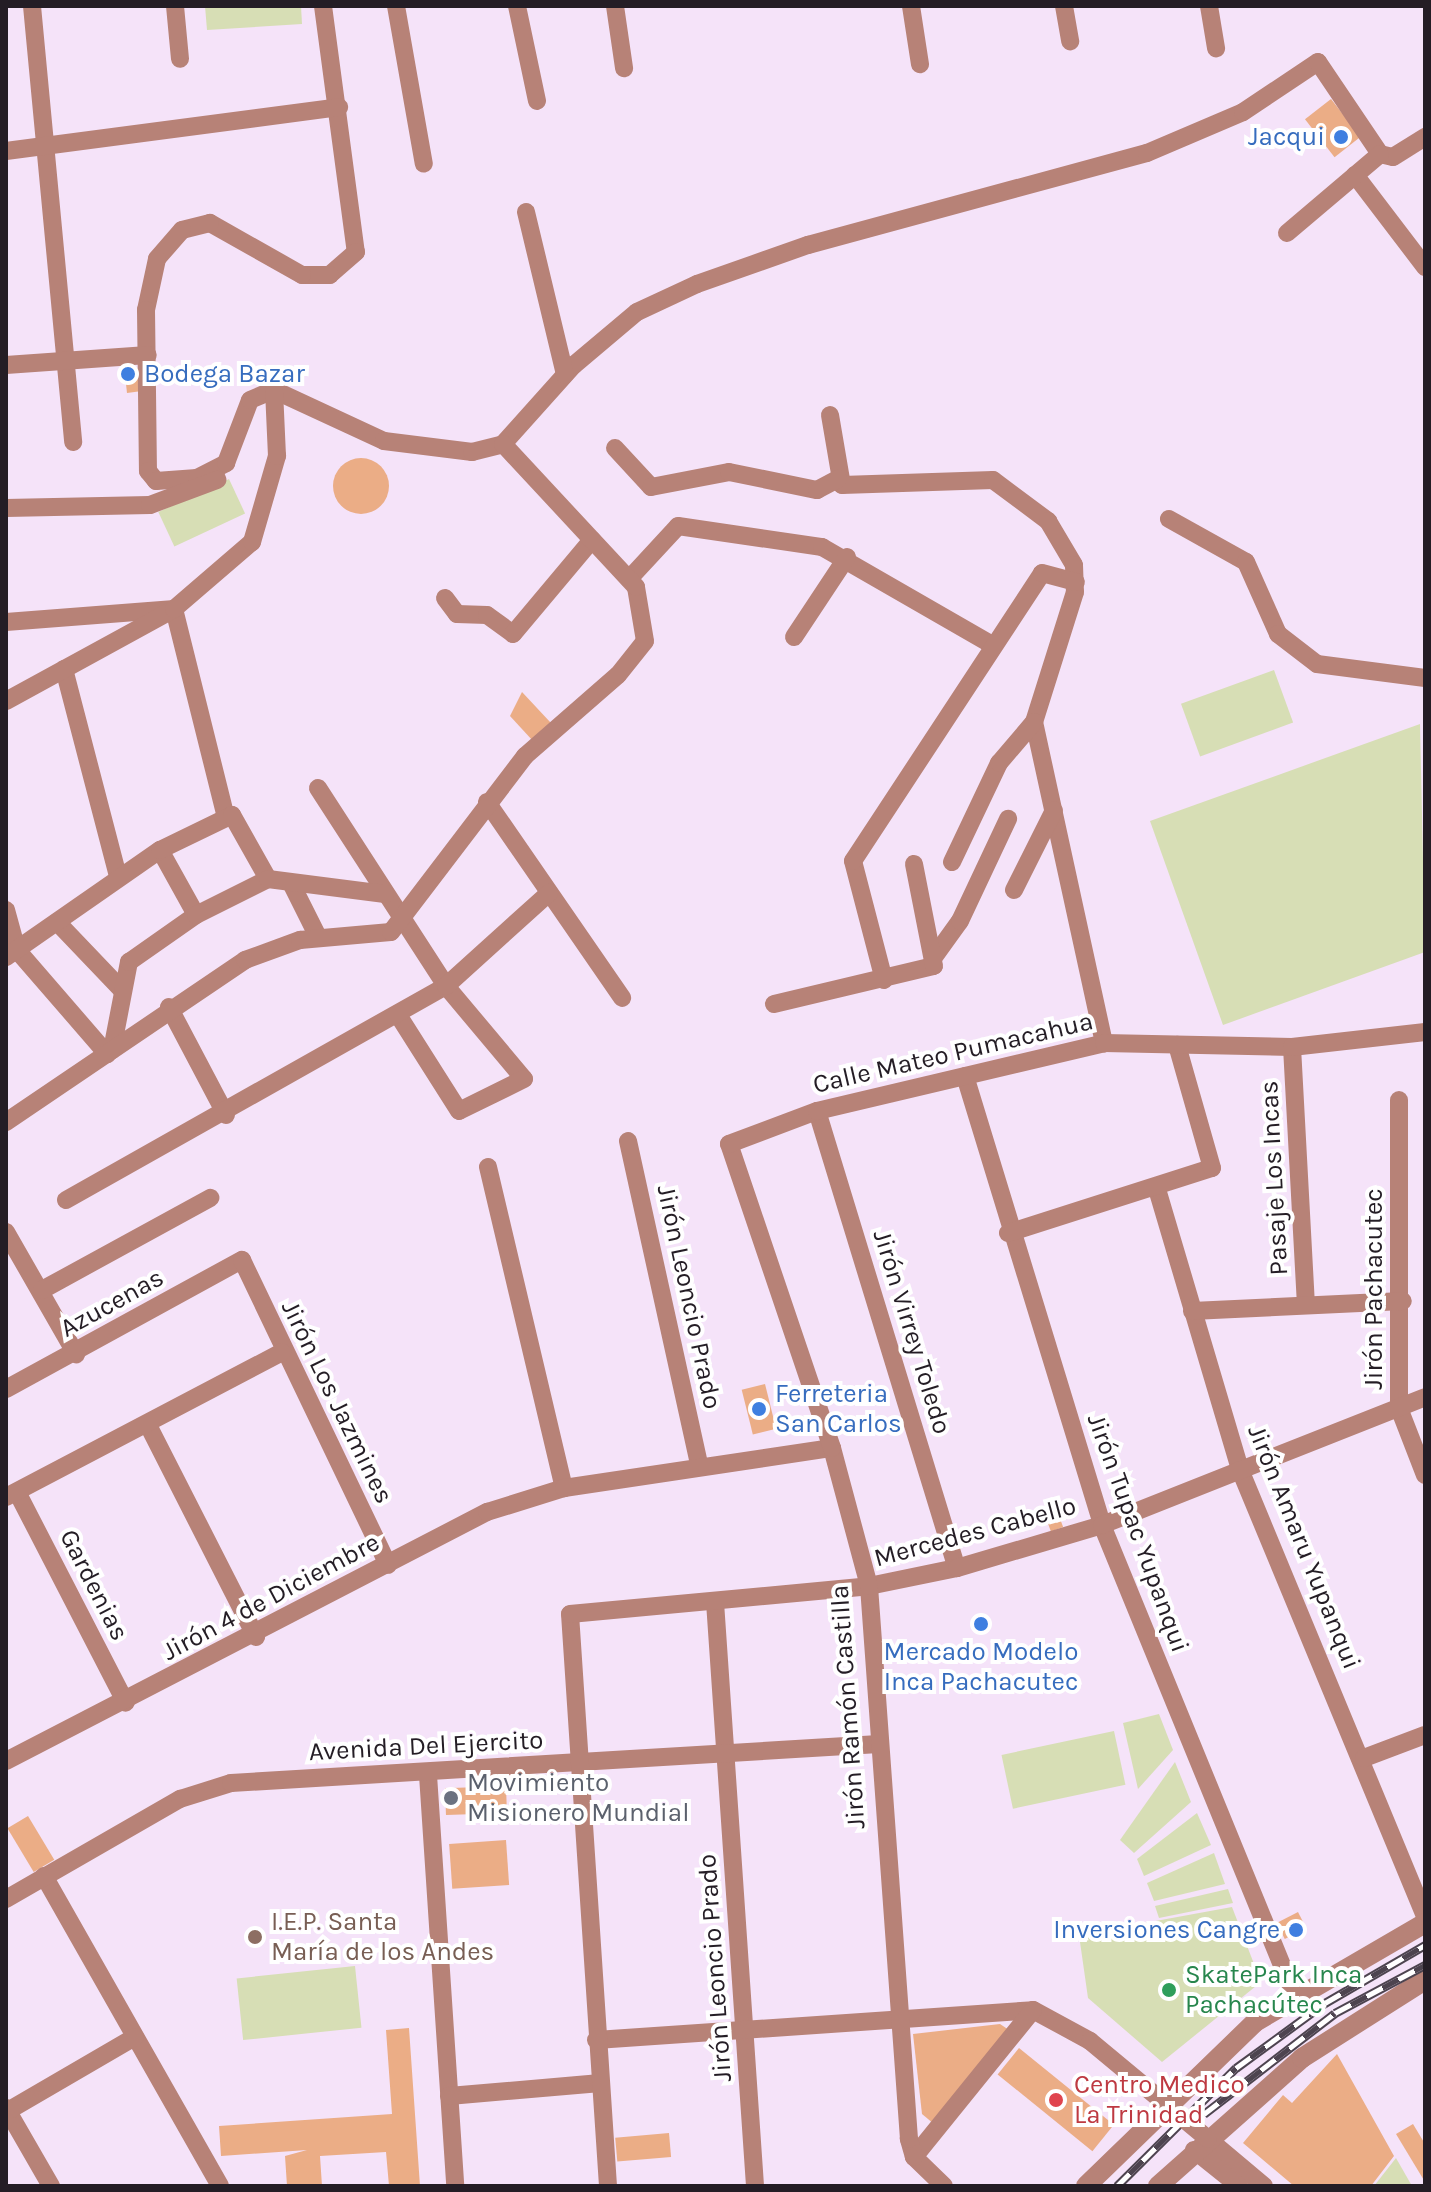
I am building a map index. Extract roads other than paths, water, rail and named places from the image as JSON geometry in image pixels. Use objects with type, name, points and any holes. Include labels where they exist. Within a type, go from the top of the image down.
[{"type":"street","points":[[32,6],[60,360],[73,442]]},
{"type":"street","points":[[175,6],[180,59]]},
{"type":"street","points":[[226,463],[173,482],[156,481],[148,471],[146,310],[157,259],[182,230],[210,223],[302,275],[330,275],[356,252],[339,107],[323,6]]},
{"type":"street","points":[[396,6],[424,164]]},
{"type":"street","points":[[517,6],[537,101]]},
{"type":"street","points":[[615,6],[624,68]]},
{"type":"street","points":[[911,6],[920,64]]},
{"type":"street","points":[[1064,6],[1070,41]]},
{"type":"street","points":[[1209,6],[1216,48]]},
{"type":"street","points":[[6,508],[150,505],[216,482],[250,400],[274,390],[384,441],[472,452],[503,444],[565,374],[637,312],[697,284],[808,245],[1147,153],[1243,112],[1318,62],[1380,154],[1393,157],[1425,137]]},
{"type":"street","points":[[6,151],[339,107]]},
{"type":"street","points":[[1287,233],[1380,154]]},
{"type":"street","points":[[1355,175],[1425,267]]},
{"type":"street","points":[[526,212],[565,374]]},
{"type":"street","points":[[6,365],[148,355]]},
{"type":"street","points":[[6,701],[174,609],[252,542],[277,456],[274,390]]},
{"type":"street","points":[[830,415],[838,479],[850,488],[993,480],[1048,521],[1076,582],[1034,722],[992,775],[952,862]]},
{"type":"street","points":[[6,1122],[169,1007],[245,960],[318,937],[383,937],[402,918],[487,802],[645,641],[645,610],[629,579],[503,444]]},
{"type":"street","points":[[615,448],[651,487],[729,472],[817,490],[838,479]]},
{"type":"street","points":[[1169,519],[1246,562],[1278,634],[1317,664],[1425,678]]},
{"type":"street","points":[[629,579],[678,526],[847,557],[991,644]]},
{"type":"street","points":[[445,598],[457,614],[487,615],[507,636],[592,540]]},
{"type":"street","points":[[794,637],[847,557]]},
{"type":"street","points":[[884,980],[853,861],[991,644],[1042,573],[1076,582]]},
{"type":"street","points":[[6,622],[174,609]]},
{"type":"street","points":[[174,609],[226,818]]},
{"type":"street","points":[[64,669],[118,877]]},
{"type":"street","points":[[1034,722],[1104,1043]]},
{"type":"street","points":[[318,788],[446,986],[524,1079],[459,1111],[398,1015]]},
{"type":"street","points":[[487,802],[622,998]]},
{"type":"street","points":[[1014,890],[1054,810]]},
{"type":"street","points":[[11,953],[160,850],[226,818],[241,820],[268,879]]},
{"type":"street","points":[[934,957],[960,921],[1008,819]]},
{"type":"street","points":[[160,850],[196,915]]},
{"type":"street","points":[[774,1004],[932,968],[934,957],[914,864]]},
{"type":"street","points":[[109,1052],[132,957],[196,915],[268,879],[385,894]]},
{"type":"street","points":[[291,883],[318,937]]},
{"type":"street","points":[[66,1200],[226,1115],[446,986],[549,893]]},
{"type":"street","points":[[6,910],[11,953],[109,1052]]},
{"type":"street","points":[[57,922],[122,990]]},
{"type":"street","points":[[169,1007],[226,1115]]},
{"type":"street","name":"Calle Mateo Pumacahua","points":[[735,1138],[817,1111],[1104,1043],[1292,1047],[1425,1032]]},
{"type":"street","points":[[1008,1233],[1157,1189],[1212,1168],[1177,1045]]},
{"type":"street","name":"Pasaje Los Incas","points":[[1292,1047],[1306,1305]]},
{"type":"street","name":"Jirón Tupac Yupanqui","points":[[965,1076],[1008,1233],[1102,1525],[1295,1997]]},
{"type":"street","name":"Jirón Pachacutec","points":[[1399,1100],[1403,1301],[1399,1408],[1425,1475]]},
{"type":"street","name":"Jirón Virrey Toledo","points":[[817,1111],[957,1568]]},
{"type":"street","name":"Jirón Ramón Castilla","points":[[735,1138],[730,1154],[832,1448],[869,1586],[895,2023],[914,2157]]},
{"type":"street","name":"Jirón Leoncio Prado","points":[[628,1141],[699,1463]]},
{"type":"street","points":[[488,1167],[564,1488]]},
{"type":"street","name":"Jirón Amaru Yupanqui","points":[[1157,1189],[1241,1472],[1364,1758],[1425,1917]]},
{"type":"street","points":[[42,1290],[210,1198]]},
{"type":"street","points":[[6,1232],[76,1354]]},
{"type":"street","name":"Jirón Los Jazmines","points":[[242,1260],[282,1352],[388,1565]]},
{"type":"street","name":"Azucenas","points":[[6,1389],[76,1354],[242,1260]]},
{"type":"street","points":[[1192,1311],[1403,1301]]},
{"type":"street","points":[[11,1495],[282,1352]]},
{"type":"street","name":"Mercedes Cabello","points":[[575,1763],[567,1621],[578,1611],[715,1602],[869,1586],[957,1568],[1102,1525],[1425,1397]]},
{"type":"street","points":[[148,1425],[256,1637]]},
{"type":"street","name":"Jirón 4 de Diciembre","points":[[6,1761],[256,1637],[487,1512],[564,1488],[699,1463],[832,1448]]},
{"type":"street","name":"Gardenias","points":[[11,1495],[126,1703]]},
{"type":"street","name":"Jirón Leoncio Prado","points":[[715,1602],[747,2027],[755,2186]]},
{"type":"street","points":[[1364,1758],[1425,1735]]},
{"type":"street","name":"Avenida Del Ejercito","points":[[6,1899],[205,1789],[725,1751],[879,1744]]},
{"type":"street","points":[[575,1763],[608,2186]]},
{"type":"street","points":[[428,1775],[455,2186]]},
{"type":"street","points":[[44,1876],[220,2186]]},
{"type":"street","points":[[1086,2186],[1210,2058],[1295,1997],[1425,1923]]},
{"type":"street","points":[[1158,2186],[1302,2058],[1425,1980]]},
{"type":"street","points":[[596,2040],[747,2027],[895,2023],[1033,2010],[1090,2041],[1201,2145],[1239,2186]]},
{"type":"street","points":[[944,2186],[914,2157],[1033,2010]]},
{"type":"street","points":[[51,2186],[6,2110],[135,2037]]},
{"type":"street","points":[[449,2096],[600,2083]]},
{"type":"street","points":[[1201,2145],[1264,2186]]},
{"type":"railway","points":[[1117,2186],[1236,2068],[1325,2003],[1425,1945]]},
{"type":"railway","points":[[1204,2114],[1335,2013],[1425,1965]]},
{"type":"place","name":"Jacqui","points":[[1341,137]]},
{"type":"place","name":"Bodega Bazar","points":[[128,374]]},
{"type":"place","name":"Ferreteria San Carlos","points":[[759,1409]]},
{"type":"place","name":"Mercado Modelo Inca Pachacutec","points":[[981,1624]]},
{"type":"place","name":"Movimiento Misionero Mundial","points":[[451,1798]]},
{"type":"place","name":"Inversiones Cangre","points":[[1296,1930]]},
{"type":"place","name":"I.E.P. Santa María de los Andes","points":[[255,1937]]},
{"type":"place","name":"SkatePark Inca Pachacútec","points":[[1169,1990]]},
{"type":"place","name":"Centro Medico La Trinidad","points":[[1056,2100]]}]
